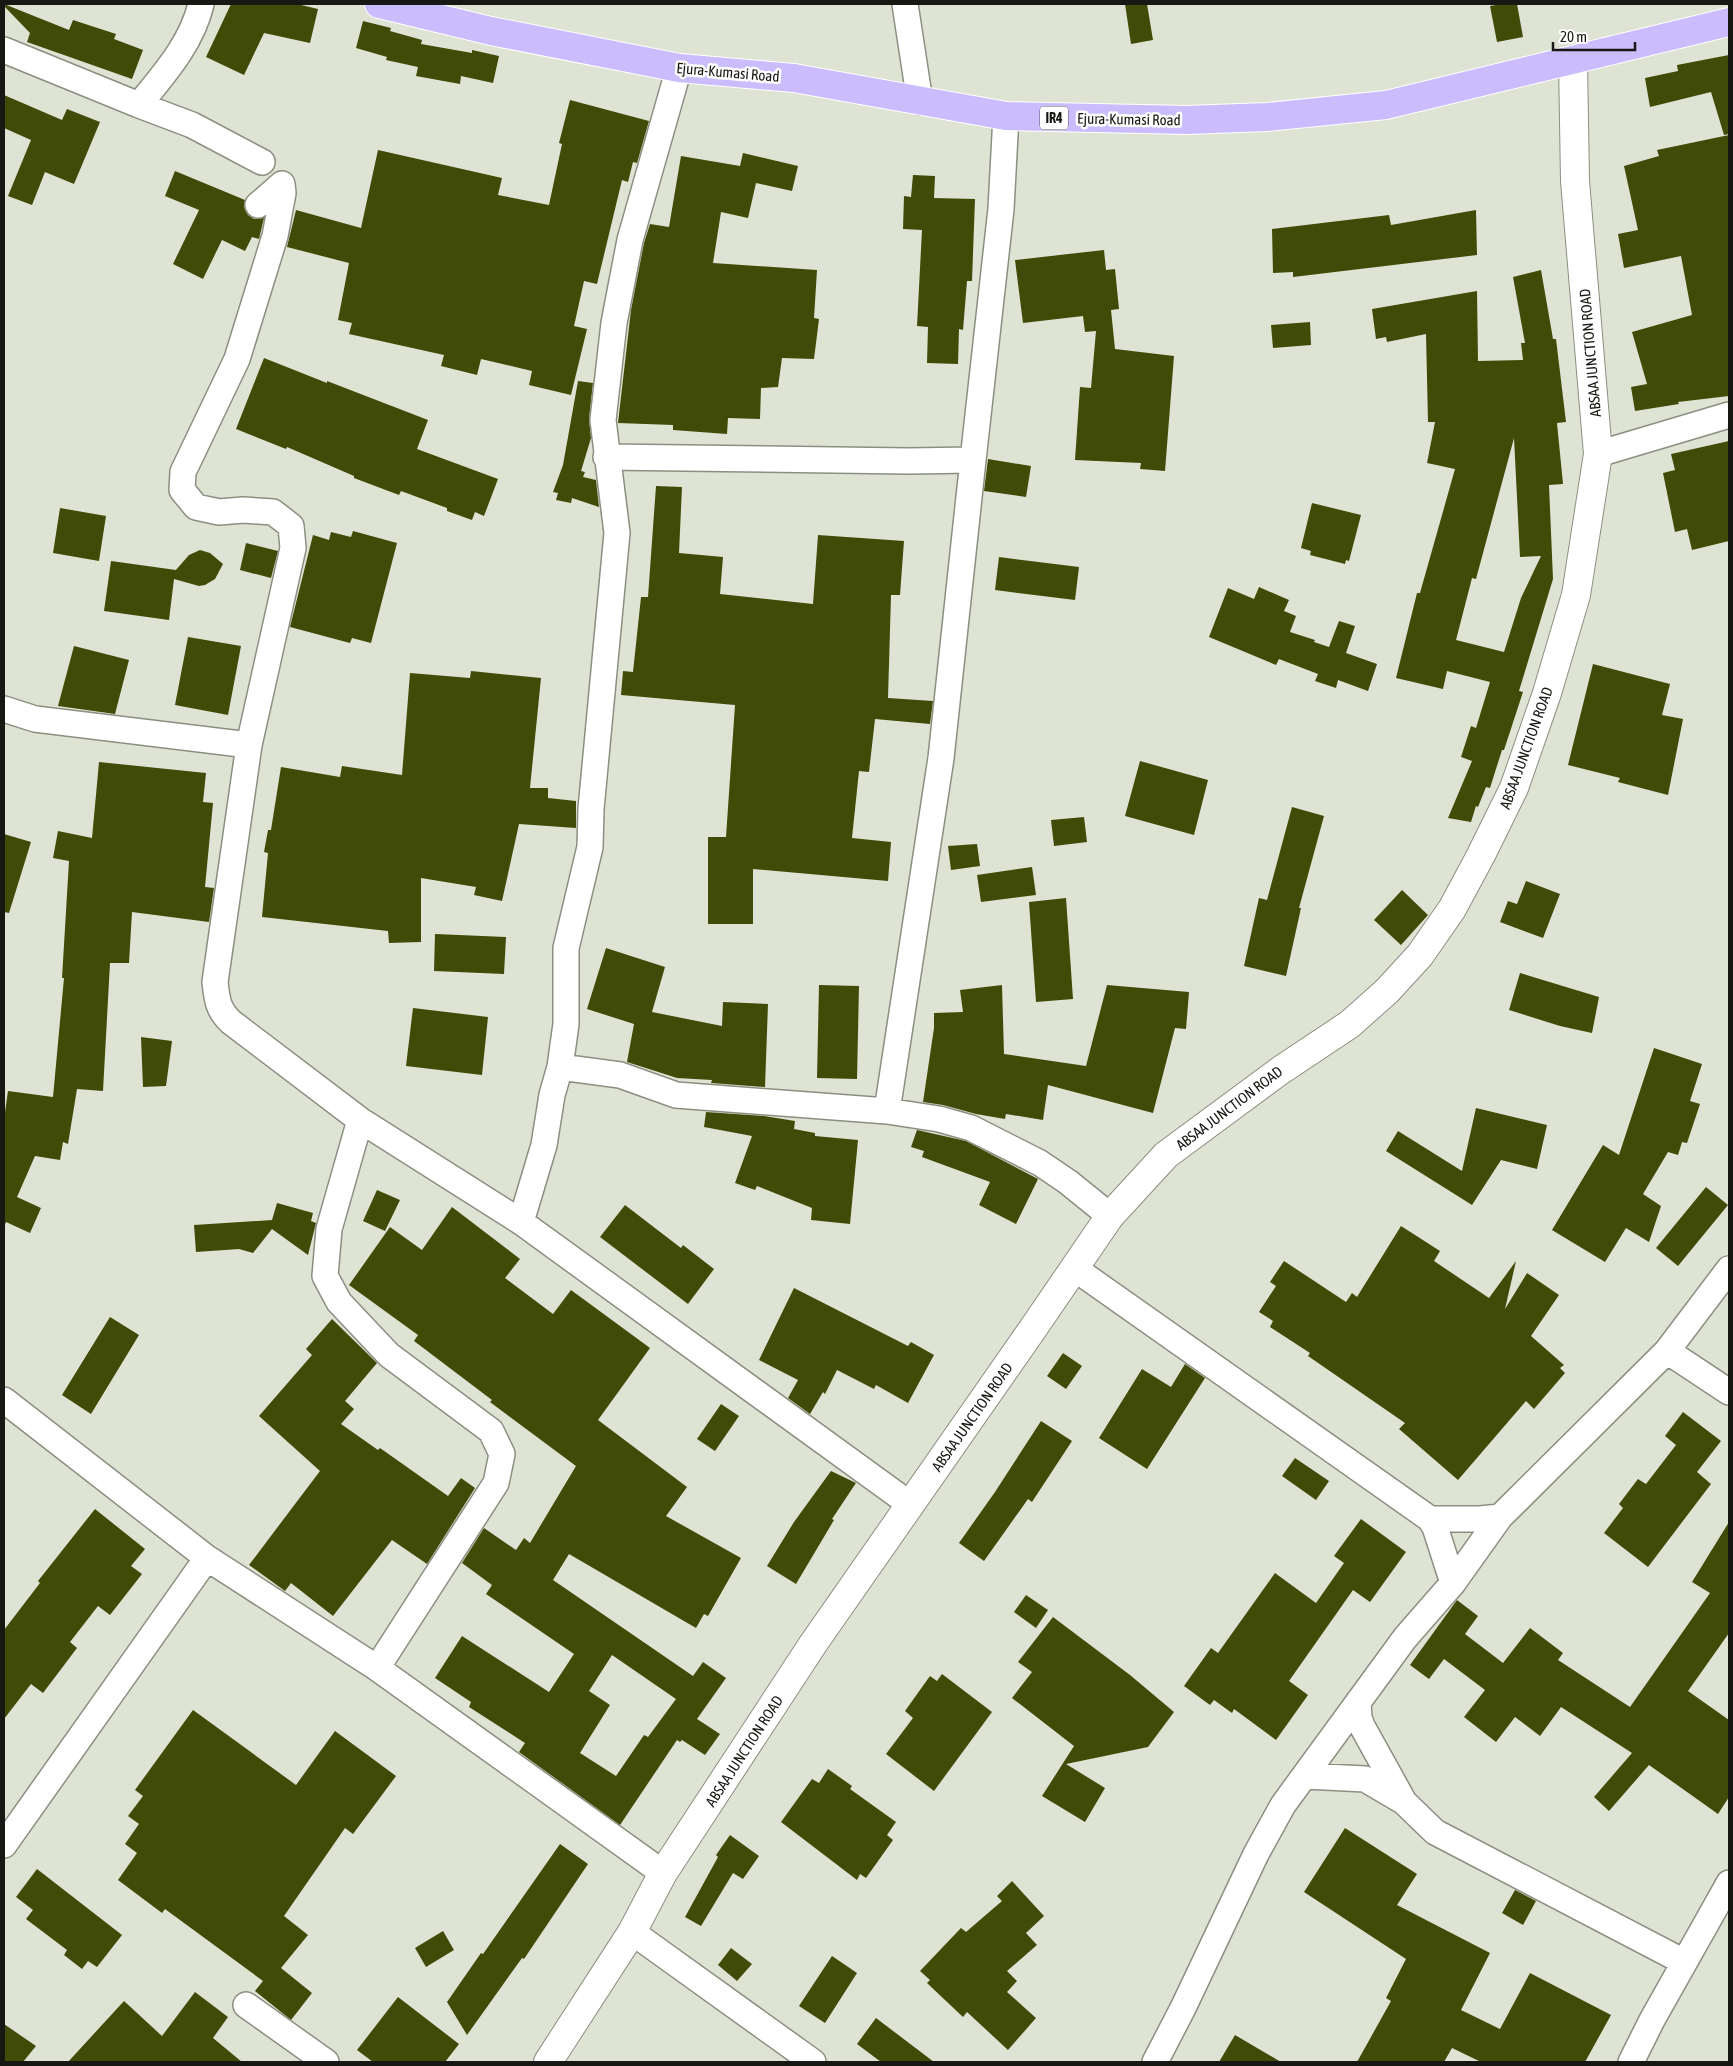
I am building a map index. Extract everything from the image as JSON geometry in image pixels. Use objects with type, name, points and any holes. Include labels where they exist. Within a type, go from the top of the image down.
[{"type":"main road","name":"Ejura-Kumasi Road","points":[[379,4],[491,31],[679,68],[794,78],[1006,116],[1187,120],[1276,116],[1386,104],[1573,61],[1729,22]]},
{"type":"street","points":[[139,105],[175,60],[198,15],[201,4]]},
{"type":"street","points":[[905,4],[920,102]]},
{"type":"street","points":[[4,50],[192,126],[262,162]]},
{"type":"street","name":"ABSAA JUNCTION ROAD","points":[[548,2062],[632,1932],[664,1874],[812,1644],[911,1505],[1110,1216],[1166,1155],[1281,1070],[1350,1024],[1387,991],[1420,955],[1452,910],[1514,788],[1547,693],[1576,595],[1598,454],[1576,181],[1573,61]]},
{"type":"street","points":[[521,1222],[544,1146],[552,1095],[560,1067],[566,1024],[566,948],[590,847],[591,809],[617,533],[606,458],[604,420],[614,323],[630,240],[679,68]]},
{"type":"street","points":[[886,1110],[941,758],[1001,209],[1006,116]]},
{"type":"street","points":[[258,205],[282,184],[283,193],[275,236],[237,359],[183,472],[182,490],[196,507],[219,512],[243,510],[273,512],[291,526],[293,548],[249,745],[215,982],[217,1003],[223,1014],[231,1022],[360,1120],[521,1222],[911,1505]]},
{"type":"street","points":[[1598,454],[1729,415]]},
{"type":"street","points":[[606,458],[973,460]]},
{"type":"street","points":[[4,709],[35,719],[249,745]]},
{"type":"street","points":[[560,1067],[620,1075],[676,1095],[886,1110],[939,1119],[971,1128],[1040,1163],[1068,1182],[1110,1216]]},
{"type":"street","points":[[360,1120],[329,1229],[325,1276],[339,1302],[389,1355],[491,1431],[502,1454],[496,1483],[377,1668]]},
{"type":"street","points":[[1074,1268],[1430,1519],[1436,1527],[1454,1583]]},
{"type":"street","points":[[1155,2062],[1256,1854],[1283,1805],[1405,1638],[1454,1583],[1500,1517],[1666,1350],[1729,1269]]},
{"type":"street","points":[[1666,1350],[1729,1392]]},
{"type":"street","points":[[4,1400],[207,1558],[377,1668],[664,1874]]},
{"type":"street","points":[[1430,1519],[1500,1517]]},
{"type":"street","points":[[4,1845],[207,1558]]},
{"type":"street","points":[[1358,1702],[1359,1718],[1362,1726],[1404,1802]]},
{"type":"street","points":[[1306,1776],[1364,1779],[1404,1802],[1435,1832],[1684,1962]]},
{"type":"street","points":[[1632,2062],[1684,1962],[1729,1883]]},
{"type":"street","points":[[632,1932],[813,2062]]},
{"type":"street","points":[[246,2005],[326,2062]]},
{"type":"building","points":[[4,4],[69,30],[73,20],[116,34],[114,39],[143,50],[132,79],[27,42],[30,33]]},
{"type":"building","points":[[231,4],[297,4],[318,9],[310,43],[264,33],[244,75],[206,57]]},
{"type":"building","points":[[1125,4],[1147,4],[1153,40],[1131,44]]},
{"type":"building","points":[[1517,4],[1523,37],[1497,42],[1490,6]]},
{"type":"building","points":[[363,21],[391,28],[390,31],[422,40],[421,44],[472,53],[472,50],[499,56],[493,83],[461,76],[460,84],[416,76],[418,67],[386,60],[387,57],[356,48]]},
{"type":"building","points":[[1729,55],[1729,134],[1724,135],[1711,92],[1650,107],[1645,78],[1678,71],[1677,65]]},
{"type":"building","points":[[4,95],[62,120],[67,109],[100,122],[74,184],[45,172],[32,205],[8,196],[31,140],[4,128]]},
{"type":"building","points":[[570,100],[649,121],[637,163],[633,162],[628,182],[622,180],[597,284],[584,281],[574,326],[587,329],[571,395],[529,385],[532,371],[481,359],[477,375],[441,366],[444,355],[349,334],[352,323],[338,320],[349,263],[287,247],[296,210],[361,228],[378,150],[502,178],[498,195],[549,205],[562,144],[559,143]]},
{"type":"building","points":[[1729,135],[1729,396],[1678,402],[1679,404],[1635,411],[1631,387],[1647,384],[1632,332],[1692,315],[1681,256],[1624,268],[1618,234],[1638,230],[1624,166],[1659,156],[1657,150]]},
{"type":"building","points":[[743,153],[798,166],[792,191],[756,183],[748,218],[721,212],[713,263],[817,270],[814,318],[819,319],[814,359],[782,358],[778,387],[761,388],[760,419],[728,418],[727,434],[673,430],[673,425],[618,423],[631,310],[644,243],[650,224],[669,227],[681,156],[740,166]]},
{"type":"building","points":[[175,171],[245,200],[244,207],[248,215],[254,219],[264,218],[259,239],[252,237],[245,251],[222,240],[203,279],[173,264],[199,210],[165,196]]},
{"type":"building","points":[[913,175],[935,176],[934,198],[975,199],[972,281],[967,281],[963,330],[959,329],[958,364],[927,363],[928,327],[917,326],[922,230],[903,229],[904,196],[911,197]]},
{"type":"building","points":[[1476,210],[1477,255],[1293,277],[1293,272],[1273,273],[1272,229],[1389,215],[1391,225]]},
{"type":"building","points":[[1104,250],[1106,270],[1115,269],[1119,309],[1111,310],[1115,349],[1174,356],[1165,471],[1140,469],[1141,463],[1075,460],[1080,387],[1091,388],[1096,331],[1085,332],[1083,316],[1023,323],[1015,260]]},
{"type":"building","points":[[1541,270],[1553,339],[1556,339],[1566,422],[1557,423],[1563,484],[1549,485],[1553,579],[1519,691],[1523,692],[1490,788],[1486,787],[1478,807],[1476,806],[1471,822],[1448,818],[1472,761],[1461,757],[1471,726],[1476,728],[1490,682],[1447,671],[1443,689],[1396,678],[1417,593],[1420,593],[1455,469],[1427,463],[1435,422],[1428,422],[1426,334],[1387,342],[1386,337],[1376,339],[1372,309],[1477,291],[1478,361],[1523,360],[1521,343],[1525,343],[1513,277]],"holes":[[[1514,438],[1520,557],[1541,556],[1521,598],[1504,652],[1456,640],[1472,578],[1476,579]]]},
{"type":"building","points":[[1310,322],[1311,345],[1273,348],[1271,325]]},
{"type":"building","points":[[264,358],[428,420],[417,449],[498,479],[484,516],[475,512],[472,520],[447,511],[447,508],[401,491],[399,495],[354,478],[354,476],[287,447],[286,449],[236,429]]},
{"type":"building","points":[[578,381],[593,383],[589,419],[591,438],[581,471],[585,472],[583,477],[596,480],[599,507],[572,498],[571,503],[556,500],[558,493],[553,492],[563,465]]},
{"type":"building","points":[[1729,441],[1729,541],[1692,550],[1687,529],[1675,532],[1663,473],[1675,470],[1671,454]]},
{"type":"building","points":[[988,459],[1031,466],[1026,497],[984,491]]},
{"type":"building","points":[[656,486],[682,487],[679,553],[723,557],[720,594],[813,604],[818,535],[904,541],[900,595],[891,595],[888,698],[933,701],[930,724],[875,719],[869,772],[859,771],[852,838],[891,842],[888,881],[753,869],[753,924],[708,924],[708,837],[726,837],[735,705],[621,695],[623,671],[633,672],[641,597],[648,597]]},
{"type":"building","points":[[1312,503],[1361,515],[1349,561],[1346,560],[1345,564],[1310,555],[1311,551],[1301,548]]},
{"type":"building","points":[[60,508],[106,516],[99,561],[53,553]]},
{"type":"building","points":[[353,531],[397,543],[371,643],[352,638],[350,643],[290,627],[313,535],[329,540],[331,532],[351,537]]},
{"type":"building","points":[[246,543],[278,551],[271,578],[240,570]]},
{"type":"building","points":[[200,550],[210,553],[223,564],[215,579],[205,585],[199,586],[174,579],[169,620],[104,611],[111,561],[176,570],[189,555]]},
{"type":"building","points":[[999,557],[1079,567],[1075,600],[995,590]]},
{"type":"building","points":[[1259,587],[1289,600],[1284,611],[1296,616],[1290,632],[1315,640],[1314,642],[1329,647],[1339,621],[1355,626],[1346,653],[1377,664],[1368,691],[1338,680],[1336,688],[1315,681],[1318,674],[1279,659],[1276,665],[1209,637],[1228,588],[1254,599]]},
{"type":"building","points":[[188,637],[241,646],[228,715],[175,705]]},
{"type":"building","points":[[74,646],[129,660],[115,714],[58,706]]},
{"type":"building","points":[[1593,664],[1670,684],[1662,715],[1683,719],[1668,795],[1618,782],[1620,778],[1568,765]]},
{"type":"building","points":[[471,671],[541,678],[530,788],[548,788],[548,798],[576,801],[576,828],[519,824],[502,901],[474,895],[476,887],[421,878],[421,942],[389,943],[388,931],[262,917],[268,853],[264,852],[268,830],[271,830],[281,767],[340,777],[342,766],[402,775],[410,673],[470,678]]},
{"type":"building","points":[[1140,761],[1208,780],[1194,835],[1125,816]]},
{"type":"building","points":[[99,762],[206,773],[203,802],[213,803],[205,887],[214,888],[209,922],[132,912],[129,963],[110,963],[103,1091],[77,1089],[68,1144],[63,1142],[60,1160],[35,1156],[17,1197],[41,1208],[30,1233],[6,1222],[4,1227],[4,1119],[8,1091],[53,1097],[64,978],[62,978],[69,861],[53,858],[58,831],[92,838]]},
{"type":"building","points":[[1292,807],[1324,816],[1299,908],[1301,908],[1286,976],[1244,966],[1259,898],[1267,900]]},
{"type":"building","points":[[1084,817],[1087,842],[1054,846],[1051,820]]},
{"type":"building","points":[[4,834],[31,842],[9,913],[4,912]]},
{"type":"building","points":[[977,844],[980,866],[951,870],[948,846]]},
{"type":"building","points":[[1032,867],[1036,895],[981,902],[977,875]]},
{"type":"building","points":[[1526,881],[1560,894],[1543,938],[1500,922],[1508,901],[1517,904]]},
{"type":"building","points":[[1402,890],[1428,915],[1401,945],[1374,920]]},
{"type":"building","points":[[1066,898],[1073,999],[1036,1002],[1029,902]]},
{"type":"building","points":[[435,934],[506,937],[504,974],[434,971]]},
{"type":"building","points":[[606,948],[665,967],[652,1012],[722,1026],[723,1002],[768,1004],[765,1087],[711,1083],[712,1080],[677,1078],[627,1062],[634,1024],[587,1009]]},
{"type":"building","points":[[1520,973],[1599,997],[1592,1033],[1560,1026],[1509,1010]]},
{"type":"building","points":[[819,985],[859,986],[857,1079],[817,1078]]},
{"type":"building","points":[[1002,985],[1004,1054],[1086,1066],[1107,985],[1189,992],[1186,1029],[1175,1028],[1153,1113],[1048,1085],[1043,1120],[1006,1114],[1005,1119],[923,1102],[934,1028],[934,1013],[963,1012],[960,990]]},
{"type":"building","points":[[413,1008],[488,1017],[482,1075],[406,1066]]},
{"type":"building","points":[[141,1037],[172,1041],[166,1086],[143,1087]]},
{"type":"building","points":[[1654,1048],[1702,1064],[1690,1101],[1700,1104],[1687,1143],[1682,1142],[1678,1155],[1668,1152],[1643,1194],[1661,1206],[1649,1242],[1626,1228],[1605,1262],[1552,1230],[1603,1145],[1619,1155]]},
{"type":"building","points":[[1476,1108],[1547,1125],[1537,1169],[1501,1160],[1472,1205],[1386,1151],[1398,1131],[1462,1171]]},
{"type":"building","points":[[706,1112],[764,1116],[795,1121],[794,1129],[815,1133],[815,1136],[858,1140],[850,1224],[811,1220],[812,1208],[757,1186],[755,1190],[735,1183],[752,1136],[704,1127]]},
{"type":"building","points":[[917,1130],[966,1141],[1038,1179],[1016,1224],[979,1205],[990,1182],[922,1157],[924,1151],[911,1147]]},
{"type":"building","points":[[1706,1187],[1728,1205],[1678,1266],[1656,1248]]},
{"type":"building","points":[[377,1190],[400,1200],[385,1231],[363,1221]]},
{"type":"building","points":[[277,1203],[313,1213],[311,1221],[316,1223],[308,1255],[272,1229],[253,1253],[239,1249],[196,1252],[194,1225],[272,1220]]},
{"type":"building","points":[[625,1205],[681,1248],[683,1245],[714,1269],[688,1304],[600,1237]]},
{"type":"building","points":[[452,1207],[520,1259],[505,1278],[553,1314],[571,1290],[650,1348],[598,1420],[687,1487],[666,1516],[741,1558],[708,1616],[704,1614],[696,1628],[569,1554],[553,1580],[693,1676],[703,1662],[726,1678],[697,1719],[720,1734],[705,1755],[682,1740],[680,1742],[677,1740],[620,1825],[519,1752],[525,1743],[469,1707],[471,1702],[435,1678],[462,1636],[549,1692],[574,1654],[486,1594],[492,1585],[462,1563],[484,1528],[516,1550],[524,1538],[530,1543],[576,1466],[490,1402],[492,1400],[414,1341],[418,1335],[349,1285],[390,1227],[422,1250]],"holes":[[[612,1655],[676,1699],[648,1737],[644,1735],[616,1776],[580,1753],[610,1705],[589,1691]]]},
{"type":"building","points":[[1401,1226],[1440,1251],[1434,1261],[1489,1298],[1516,1261],[1505,1309],[1527,1273],[1559,1295],[1531,1336],[1564,1365],[1560,1368],[1565,1373],[1534,1409],[1526,1401],[1458,1480],[1399,1429],[1405,1423],[1308,1356],[1310,1353],[1270,1327],[1273,1321],[1259,1312],[1276,1286],[1270,1282],[1284,1261],[1346,1302],[1352,1293],[1357,1297]]},
{"type":"building","points":[[794,1288],[908,1346],[911,1342],[934,1355],[908,1403],[876,1385],[874,1389],[837,1370],[825,1394],[823,1392],[810,1414],[788,1398],[798,1380],[759,1360]]},
{"type":"building","points":[[110,1317],[139,1335],[91,1414],[62,1395]]},
{"type":"building","points":[[332,1319],[377,1363],[345,1401],[354,1409],[341,1424],[378,1450],[380,1448],[448,1496],[461,1478],[475,1488],[427,1564],[392,1540],[333,1616],[291,1583],[285,1591],[249,1565],[320,1471],[259,1416],[312,1355],[306,1349]]},
{"type":"building","points":[[1063,1353],[1082,1366],[1066,1389],[1047,1376]]},
{"type":"building","points":[[1185,1364],[1205,1378],[1147,1469],[1099,1438],[1142,1369],[1171,1387]]},
{"type":"building","points":[[721,1404],[739,1416],[715,1451],[697,1439]]},
{"type":"building","points":[[1683,1412],[1721,1441],[1697,1472],[1711,1484],[1648,1567],[1604,1533],[1623,1508],[1619,1504],[1638,1479],[1646,1484],[1676,1445],[1665,1436]]},
{"type":"building","points":[[1041,1421],[1072,1441],[1032,1502],[1028,1499],[984,1561],[959,1543]]},
{"type":"building","points":[[1295,1458],[1329,1481],[1316,1500],[1282,1476]]},
{"type":"building","points":[[831,1471],[856,1483],[832,1519],[834,1520],[796,1584],[767,1566],[794,1522]]},
{"type":"building","points":[[95,1509],[145,1549],[131,1566],[142,1574],[110,1615],[98,1606],[70,1642],[77,1648],[43,1693],[31,1684],[4,1719],[4,1630],[40,1583],[38,1581]]},
{"type":"building","points":[[1361,1519],[1406,1552],[1370,1602],[1353,1590],[1289,1681],[1308,1695],[1276,1740],[1234,1709],[1232,1713],[1214,1700],[1210,1705],[1184,1686],[1211,1648],[1218,1653],[1275,1573],[1316,1603],[1344,1563],[1334,1556]]},
{"type":"building","points":[[1729,1522],[1729,1633],[1688,1691],[1729,1720],[1729,1797],[1718,1814],[1649,1765],[1609,1811],[1594,1797],[1632,1753],[1561,1707],[1540,1736],[1515,1717],[1496,1742],[1464,1717],[1485,1690],[1444,1659],[1429,1679],[1410,1665],[1457,1600],[1478,1616],[1465,1634],[1503,1663],[1530,1628],[1563,1653],[1558,1660],[1630,1707],[1710,1593],[1692,1582]]},
{"type":"building","points":[[1026,1595],[1048,1610],[1036,1628],[1014,1612]]},
{"type":"building","points":[[1053,1617],[1130,1675],[1174,1712],[1148,1747],[1066,1764],[1105,1788],[1085,1822],[1042,1796],[1074,1746],[1012,1698],[1032,1672],[1018,1662]]},
{"type":"building","points":[[942,1674],[992,1712],[934,1791],[886,1754],[913,1718],[905,1711],[930,1676],[937,1681]]},
{"type":"building","points":[[193,1710],[296,1785],[335,1731],[396,1776],[353,1834],[345,1828],[284,1916],[308,1935],[281,1968],[312,1993],[291,2020],[255,1991],[263,1981],[165,1909],[162,1913],[118,1880],[137,1853],[125,1844],[139,1824],[128,1816],[143,1796],[135,1790]]},
{"type":"building","points":[[828,1769],[852,1786],[850,1789],[896,1822],[887,1835],[893,1840],[866,1878],[860,1874],[857,1880],[781,1822],[812,1779],[819,1783]]},
{"type":"building","points":[[1345,1828],[1417,1874],[1397,1905],[1490,1953],[1461,2010],[1500,2029],[1530,1973],[1611,2015],[1585,2062],[1481,2062],[1452,2048],[1444,2062],[1357,2062],[1391,2001],[1386,1998],[1406,1959],[1304,1892]]},
{"type":"building","points":[[730,1835],[759,1856],[743,1879],[733,1873],[701,1926],[685,1917],[718,1857],[716,1855]]},
{"type":"building","points":[[560,1844],[588,1864],[524,1959],[522,1958],[467,2035],[447,2002]]},
{"type":"building","points":[[37,1869],[122,1935],[97,1967],[88,1961],[82,1969],[64,1955],[67,1950],[26,1919],[33,1910],[16,1897]]},
{"type":"building","points":[[1012,1881],[1044,1916],[1026,1933],[1037,1945],[1007,1971],[1017,1981],[1007,1992],[1036,2018],[1008,2050],[967,2012],[963,2017],[927,1983],[930,1980],[920,1971],[961,1928],[966,1932],[1002,1901],[997,1896]]},
{"type":"building","points":[[1515,1890],[1536,1901],[1523,1925],[1502,1913]]},
{"type":"building","points":[[443,1931],[454,1950],[426,1967],[415,1948]]},
{"type":"building","points":[[731,1948],[752,1964],[737,1981],[718,1965]]},
{"type":"building","points":[[832,1956],[857,1973],[825,2023],[799,2006]]},
{"type":"building","points":[[195,1992],[228,2017],[213,2038],[242,2062],[68,2062],[124,2001],[162,2036]]},
{"type":"building","points":[[398,1997],[459,2044],[445,2062],[373,2062],[357,2050]]},
{"type":"building","points":[[876,2018],[934,2062],[881,2062],[857,2044]]},
{"type":"building","points":[[4,2024],[36,2046],[23,2062],[4,2062]]},
{"type":"building","points":[[1235,2035],[1281,2062],[1219,2062]]}]
